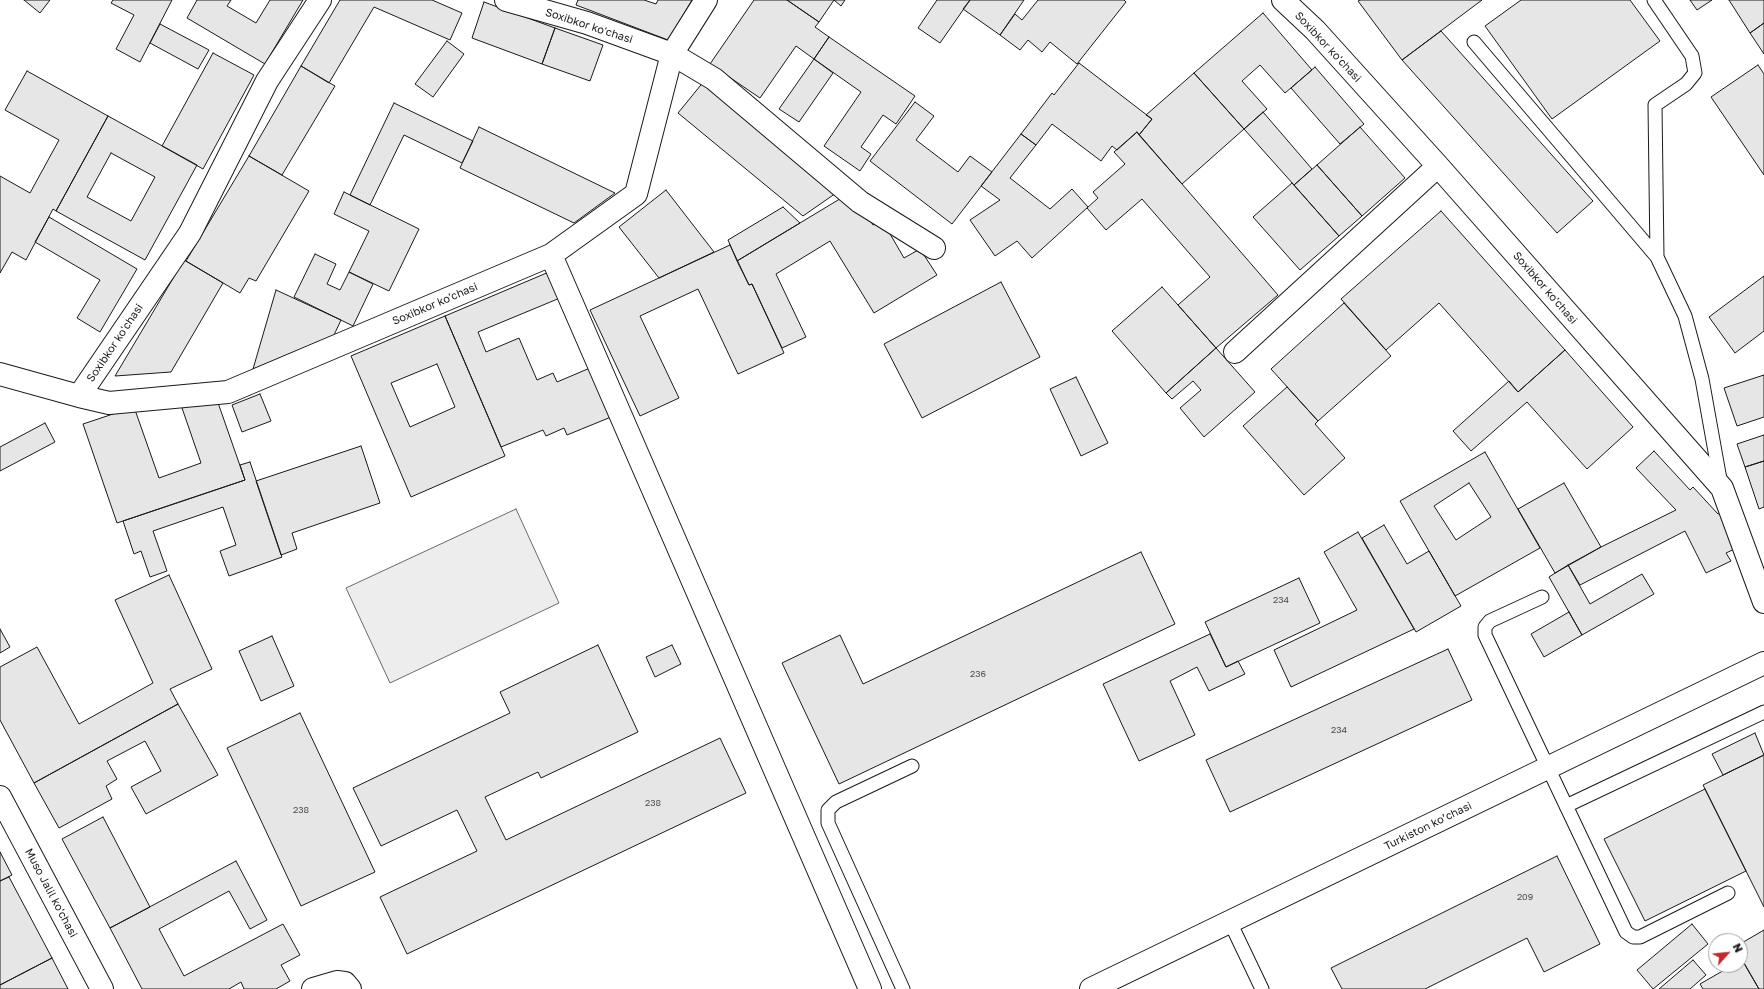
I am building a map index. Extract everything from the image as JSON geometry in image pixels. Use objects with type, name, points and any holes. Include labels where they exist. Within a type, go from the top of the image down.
[{"type":"street","name":"Soxibkor ko'chasi","points":[[79,396],[190,233],[267,81],[320,0]]},
{"type":"street","name":"Soxibkor ko'chasi","points":[[506,0],[587,23],[672,54]]},
{"type":"street","name":"Soxibkor ko'chasi","points":[[0,374],[110,403],[228,392],[551,255],[636,194],[672,54],[706,0]]},
{"type":"street","name":"Soxibkor ko'chasi","points":[[1283,0],[1315,30],[1438,166],[1722,488],[1764,602]]},
{"type":"street","points":[[672,54],[714,79],[860,202],[934,248]]},
{"type":"street","points":[[1235,352],[1438,166]]},
{"type":"street","points":[[551,255],[870,989]]},
{"type":"street","name":"Turkiston ko’chasi","points":[[1091,989],[1764,663]]},
{"type":"street","name":"Muso Jalil ko'chasi","points":[[0,797],[102,989]]},
{"type":"street","points":[[313,989],[337,982],[345,983],[350,989]]},
{"type":"lane","points":[[1654,0],[1692,56],[1695,73],[1686,84],[1655,105],[1657,257]]},
{"type":"lane","points":[[1474,42],[1657,257],[1685,316],[1702,379],[1722,488]]},
{"type":"lane","points":[[1542,597],[1490,621],[1485,627],[1485,635],[1626,932],[1632,937],[1640,937],[1728,893]]},
{"type":"lane","points":[[1566,806],[1764,712]]},
{"type":"lane","points":[[903,989],[828,823],[828,810],[836,802],[912,766]]},
{"type":"lane","points":[[1230,922],[1262,989]]},
{"type":"shaded area","points":[[516,509],[559,603],[390,683],[346,588]]},
{"type":"building","points":[[24,0],[50,0],[40,13]]},
{"type":"building","points":[[113,0],[172,0],[140,62],[116,49],[134,15],[111,3]]},
{"type":"building","points":[[197,0],[231,0],[227,6],[256,23],[270,0],[303,0],[265,64],[187,18]]},
{"type":"building","points":[[340,0],[432,0],[462,13],[450,40],[374,7],[329,83],[301,66]]},
{"type":"building","points":[[578,0],[644,0],[656,4],[658,0],[692,0],[668,40],[576,5]]},
{"type":"building","points":[[754,0],[787,0],[819,22],[815,27],[829,37],[814,59],[796,46],[760,98],[710,64]]},
{"type":"building","points":[[787,0],[834,0],[819,22]]},
{"type":"building","points":[[834,0],[845,0],[841,6]]},
{"type":"building","points":[[937,0],[970,0],[940,43],[918,28]]},
{"type":"building","points":[[970,0],[1024,0],[1000,35],[963,9]]},
{"type":"building","points":[[1038,0],[1124,0],[1126,2],[1077,64],[1050,42],[1042,52],[1028,40],[1020,50],[1000,35],[1015,14],[1022,20]]},
{"type":"building","points":[[1482,0],[1402,60],[1358,1]]},
{"type":"building","points":[[1521,0],[1630,0],[1660,41],[1552,119],[1485,26]]},
{"type":"building","points":[[1690,0],[1712,0],[1697,10]]},
{"type":"building","points":[[1729,0],[1764,0],[1764,23],[1750,33]]},
{"type":"building","points":[[484,2],[555,28],[542,64],[472,38]]},
{"type":"building","points":[[1263,13],[1312,70],[1285,93],[1260,65],[1242,81],[1267,109],[1244,129],[1194,73]]},
{"type":"building","points":[[1764,23],[1764,54],[1750,33]]},
{"type":"building","points":[[160,24],[209,50],[198,69],[150,43]]},
{"type":"building","points":[[555,28],[603,45],[590,81],[542,64]]},
{"type":"building","points":[[1441,31],[1593,201],[1557,233],[1402,60]]},
{"type":"building","points":[[829,37],[915,96],[896,124],[883,115],[861,147],[871,154],[860,171],[824,146],[861,92],[814,59]]},
{"type":"building","points":[[447,41],[464,54],[433,97],[415,84]]},
{"type":"building","points":[[213,53],[254,75],[203,169],[162,146]]},
{"type":"building","points":[[814,59],[833,73],[799,122],[779,109]]},
{"type":"building","points":[[1079,63],[1152,119],[1139,135],[1137,132],[1117,150],[1112,146],[1101,161],[1052,124],[1036,145],[1021,134],[1052,93],[1054,95]]},
{"type":"building","points":[[1758,65],[1764,74],[1764,175],[1711,97]]},
{"type":"building","points":[[301,66],[335,86],[282,175],[249,156]]},
{"type":"building","points":[[1315,67],[1364,124],[1340,144],[1291,88]]},
{"type":"building","points":[[27,71],[108,116],[56,211],[53,209],[26,260],[12,252],[0,273],[0,176],[30,193],[59,140],[5,110]]},
{"type":"building","points":[[1194,73],[1244,129],[1182,184],[1139,135],[1152,119],[1146,115]]},
{"type":"building","points":[[705,80],[839,191],[803,216],[678,113]]},
{"type":"building","points":[[915,102],[934,116],[916,140],[958,172],[970,156],[992,172],[952,224],[870,161]]},
{"type":"building","points":[[394,103],[473,141],[462,163],[404,135],[370,205],[350,195]]},
{"type":"building","points":[[1263,112],[1312,169],[1294,185],[1244,129]]},
{"type":"building","points":[[108,116],[197,165],[145,260],[56,211]],"holes":[[[111,153],[155,177],[131,221],[87,197]]]},
{"type":"building","points":[[479,127],[615,193],[574,223],[460,168]]},
{"type":"building","points":[[1360,127],[1405,178],[1362,216],[1317,165]]},
{"type":"building","points":[[1137,132],[1278,295],[1216,348],[1178,305],[1210,277],[1142,199],[1106,230],[1087,208],[1098,198],[1093,192],[1125,164],[1114,152]]},
{"type":"building","points":[[1021,134],[1036,145],[1010,178],[1050,209],[1072,189],[1088,207],[1032,258],[1017,241],[995,256],[970,220],[1000,200],[981,186]]},
{"type":"building","points":[[249,156],[309,191],[256,281],[249,278],[240,293],[186,261]]},
{"type":"building","points":[[1317,165],[1362,216],[1339,236],[1294,185]]},
{"type":"building","points":[[1292,183],[1339,236],[1300,270],[1253,217]]},
{"type":"building","points":[[666,190],[714,252],[659,278],[619,227]]},
{"type":"building","points":[[344,192],[419,229],[389,291],[349,272],[369,231],[334,214]]},
{"type":"building","points":[[848,194],[860,203],[873,225],[882,220],[904,258],[920,249],[937,275],[874,313],[830,241],[776,274],[806,337],[782,348],[752,284],[749,285],[737,261]]},
{"type":"building","points":[[783,207],[800,223],[737,261],[728,240]]},
{"type":"building","points":[[1441,211],[1565,350],[1518,392],[1439,303],[1386,350],[1341,299]]},
{"type":"building","points":[[49,217],[137,269],[100,332],[77,318],[100,280],[35,242]]},
{"type":"building","points":[[730,245],[749,285],[752,284],[784,353],[738,374],[698,289],[640,316],[679,398],[640,416],[590,310]]},
{"type":"building","points":[[315,254],[336,264],[327,284],[340,290],[349,272],[373,284],[353,326],[294,297]]},
{"type":"building","points":[[184,260],[223,283],[171,372],[115,376]]},
{"type":"building","points":[[549,272],[560,298],[478,332],[486,352],[519,338],[537,380],[553,373],[557,382],[590,368],[611,417],[567,435],[564,428],[546,436],[543,430],[501,447],[445,316]]},
{"type":"building","points":[[1764,276],[1764,331],[1735,353],[1709,317]]},
{"type":"building","points":[[1001,282],[1040,357],[922,418],[884,344]]},
{"type":"building","points":[[1162,287],[1216,348],[1166,393],[1112,331]]},
{"type":"building","points":[[276,290],[341,320],[334,335],[253,369]]},
{"type":"building","points":[[1344,303],[1391,356],[1318,421],[1271,369]]},
{"type":"building","points":[[445,316],[505,456],[411,497],[351,356]],"holes":[[[437,364],[455,407],[410,427],[391,383]]]},
{"type":"building","points":[[1216,348],[1255,392],[1204,437],[1180,408],[1201,390],[1193,381],[1172,399],[1166,393]]},
{"type":"building","points":[[1565,350],[1633,427],[1587,469],[1527,402],[1471,451],[1453,431],[1509,381],[1518,392]]},
{"type":"building","points":[[1764,375],[1764,417],[1737,426],[1724,388]]},
{"type":"building","points":[[1076,377],[1108,443],[1081,456],[1050,389]]},
{"type":"building","points":[[1287,387],[1318,421],[1315,424],[1345,458],[1304,495],[1243,426]]},
{"type":"building","points":[[260,394],[271,421],[242,432],[232,405]]},
{"type":"building","points":[[216,397],[245,480],[117,523],[83,424],[134,407],[159,478],[201,463],[182,408]]},
{"type":"building","points":[[45,423],[55,442],[0,471],[0,447]]},
{"type":"building","points":[[1764,435],[1764,461],[1745,467],[1737,444]]},
{"type":"building","points":[[361,446],[380,503],[292,533],[297,549],[281,555],[256,481]]},
{"type":"building","points":[[1654,451],[1690,490],[1693,487],[1718,514],[1724,511],[1741,546],[1726,553],[1731,561],[1706,573],[1685,531],[1580,585],[1568,565],[1676,510],[1636,468]]},
{"type":"building","points":[[1485,452],[1540,548],[1455,596],[1400,501]],"holes":[[[1469,483],[1491,517],[1456,540],[1434,506]]]},
{"type":"building","points":[[1764,461],[1764,507],[1759,509],[1745,467]]},
{"type":"building","points":[[250,462],[282,557],[229,576],[220,551],[236,545],[223,507],[153,531],[167,571],[150,577],[141,551],[134,554],[123,521],[245,480],[240,465]]},
{"type":"building","points":[[1564,483],[1601,547],[1555,573],[1518,509]]},
{"type":"building","points":[[1384,525],[1407,564],[1429,551],[1461,606],[1416,632],[1362,538]]},
{"type":"building","points":[[1358,532],[1414,629],[1291,687],[1274,650],[1357,610],[1324,552]]},
{"type":"building","points":[[1141,552],[1175,624],[839,784],[782,663],[840,635],[863,684]]},
{"type":"building","points":[[1568,565],[1590,604],[1642,574],[1654,594],[1582,635],[1549,577]]},
{"type":"building","points":[[169,575],[212,669],[170,689],[178,704],[34,783],[0,720],[0,667],[37,647],[79,724],[153,683],[115,600]]},
{"type":"building","points":[[1299,578],[1320,623],[1226,667],[1205,622]]},
{"type":"building","points":[[1569,612],[1582,635],[1544,657],[1531,634]]},
{"type":"building","points":[[0,629],[10,647],[0,653]]},
{"type":"building","points":[[1210,634],[1226,667],[1238,661],[1245,674],[1209,691],[1197,667],[1170,681],[1195,735],[1139,761],[1103,684]]},
{"type":"building","points":[[272,636],[294,686],[261,701],[239,651]]},
{"type":"building","points":[[598,645],[638,732],[541,778],[538,772],[485,797],[506,840],[720,738],[746,793],[407,954],[380,897],[477,851],[457,810],[381,846],[353,788],[510,713],[500,692]]},
{"type":"building","points":[[672,645],[681,664],[655,677],[646,657]]},
{"type":"building","points":[[1448,649],[1472,700],[1230,812],[1206,760]]},
{"type":"building","points":[[178,704],[218,775],[146,814],[131,787],[161,771],[145,741],[107,761],[117,779],[106,786],[112,799],[59,828],[34,783]]},
{"type":"building","points":[[300,713],[375,872],[301,906],[227,748]]},
{"type":"building","points":[[1755,733],[1764,755],[1723,775],[1712,754]]},
{"type":"building","points":[[1764,755],[1764,907],[1703,785]]},
{"type":"building","points":[[1705,789],[1746,871],[1645,921],[1604,839]]},
{"type":"building","points":[[103,817],[150,907],[110,928],[62,839]]},
{"type":"building","points":[[0,852],[12,875],[0,881]]},
{"type":"building","points":[[1557,856],[1600,944],[1544,972],[1527,938],[1425,989],[1342,989],[1331,968]]},
{"type":"building","points":[[236,861],[267,920],[250,929],[229,891],[159,929],[184,976],[283,924],[300,955],[281,965],[290,981],[276,989],[244,989],[241,982],[229,989],[142,989],[110,928]]},
{"type":"building","points":[[9,877],[52,958],[0,985],[0,881]]},
{"type":"building","points":[[1692,924],[1708,944],[1653,989],[1637,970]]},
{"type":"building","points":[[1764,930],[1764,989],[1759,989],[1748,970],[1748,939]]},
{"type":"building","points":[[52,958],[68,989],[0,989],[0,985]]},
{"type":"building","points":[[1693,960],[1706,975],[1690,989],[1659,989]]},
{"type":"building","points":[[1748,970],[1759,989],[1703,989],[1700,984],[1719,973],[1748,973]]}]
